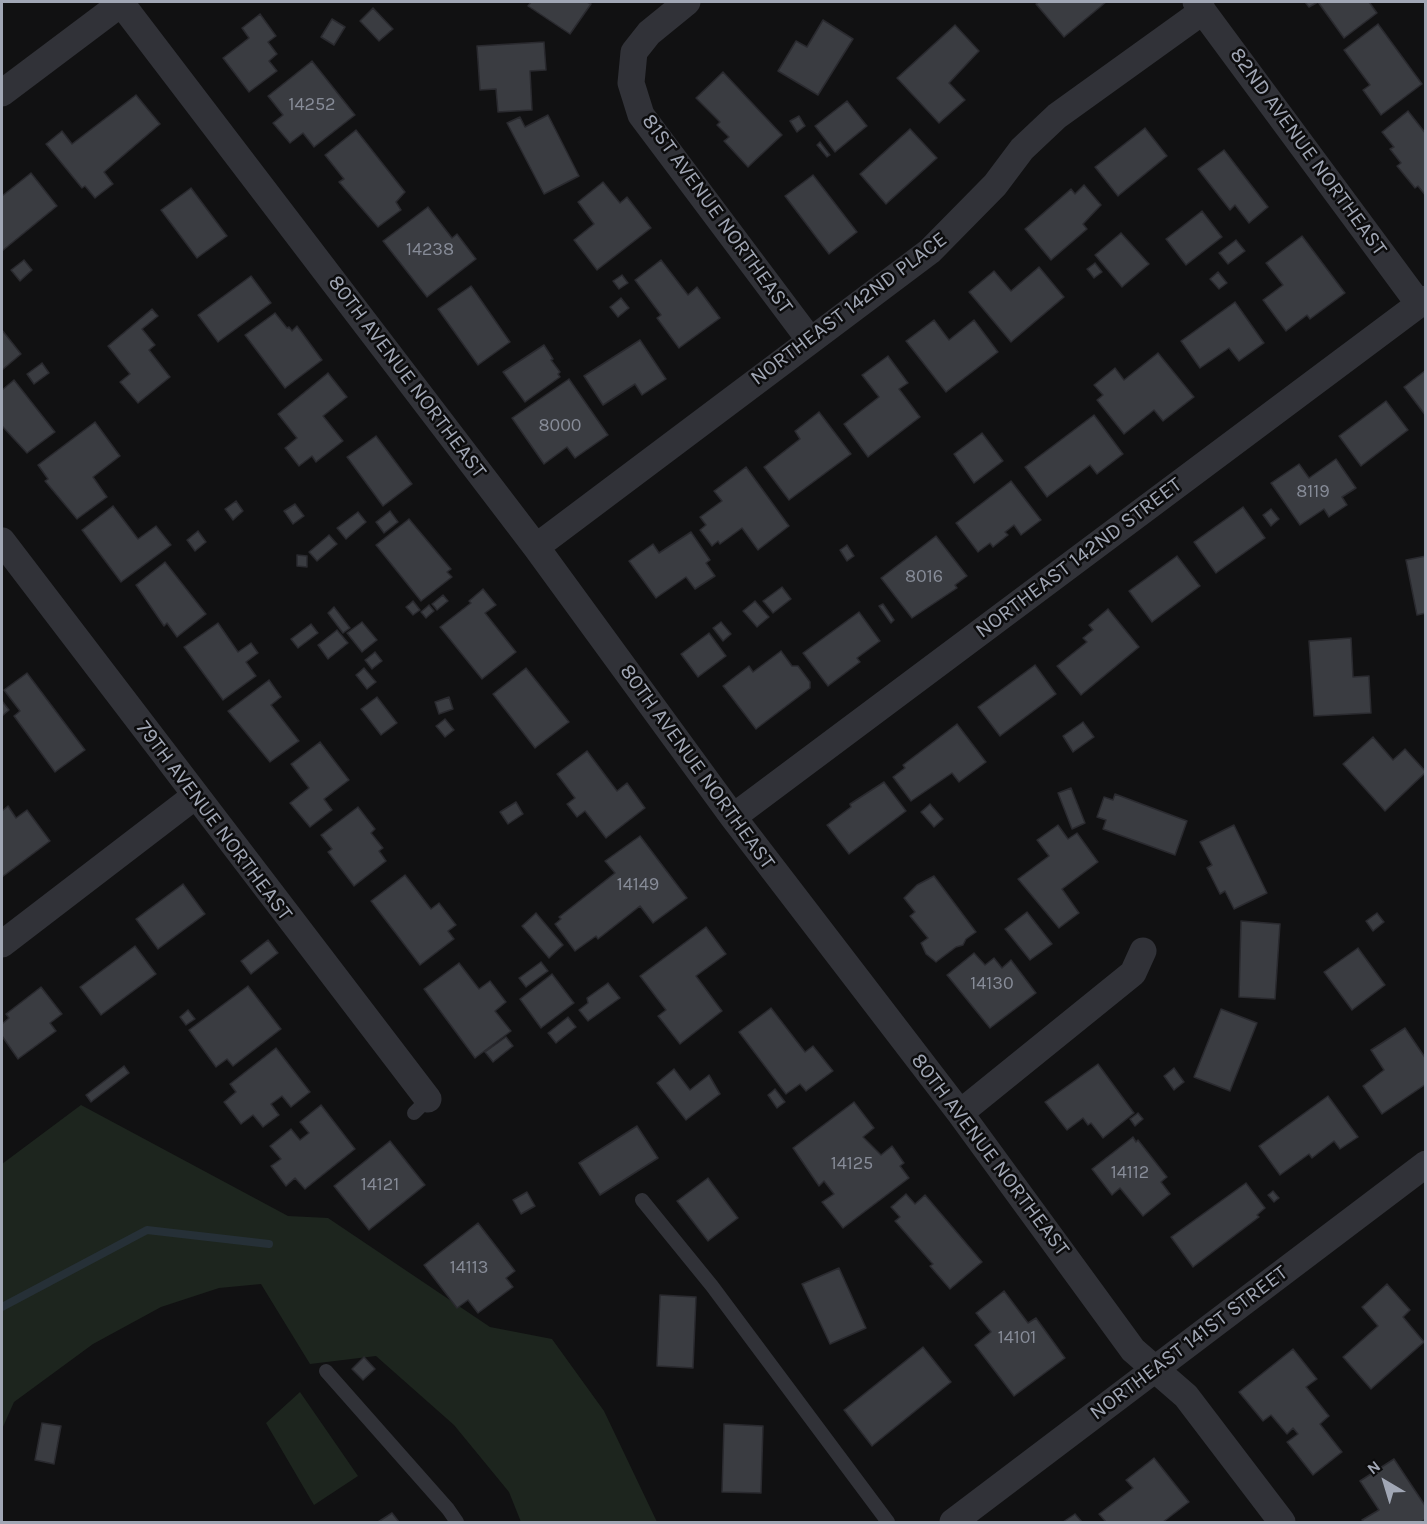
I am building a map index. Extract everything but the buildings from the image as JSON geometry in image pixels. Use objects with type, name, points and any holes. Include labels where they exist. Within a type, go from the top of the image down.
[{"type":"street","points":[[2,93],[122,2]]},
{"type":"street","name":"80TH AVENUE NORTHEAST","points":[[122,2],[536,546],[733,817],[960,1113],[1133,1350],[1186,1396],[1282,1522]]},
{"type":"street","name":"81ST AVENUE NORTHEAST","points":[[687,2],[649,33],[634,52],[631,83],[641,115],[809,339]]},
{"type":"street","name":"NORTHEAST 142ND PLACE","points":[[536,546],[809,339],[930,251],[995,185],[1022,149],[1057,116],[1199,6]]},
{"type":"street","name":"82ND AVENUE NORTHEAST","points":[[1199,6],[1422,301]]},
{"type":"street","name":"NORTHEAST 142ND STREET","points":[[733,817],[1422,301]]},
{"type":"street","name":"79TH AVENUE NORTHEAST","points":[[2,544],[195,796],[421,1106]]},
{"type":"street","points":[[2,944],[195,796]]},
{"type":"street","points":[[960,1113],[1133,973],[1143,951]]},
{"type":"street","name":"NORTHEAST 141ST STREET","points":[[954,1522],[1425,1164]]},
{"type":"lane","points":[[642,1200],[712,1286],[888,1522]]},
{"type":"lane","points":[[326,1371],[457,1522]]},
{"type":"shaded area","points":[[81,1105],[288,1216],[328,1218],[490,1327],[552,1339],[604,1411],[657,1522],[521,1522],[509,1492],[454,1425],[376,1356],[310,1364],[261,1284],[219,1288],[161,1307],[93,1344],[14,1402],[2,1429],[2,1164]]},
{"type":"shaded area","points":[[300,1392],[358,1476],[314,1505],[266,1423]]},
{"type":"waterway","points":[[2,1307],[147,1230],[269,1244]]}]
